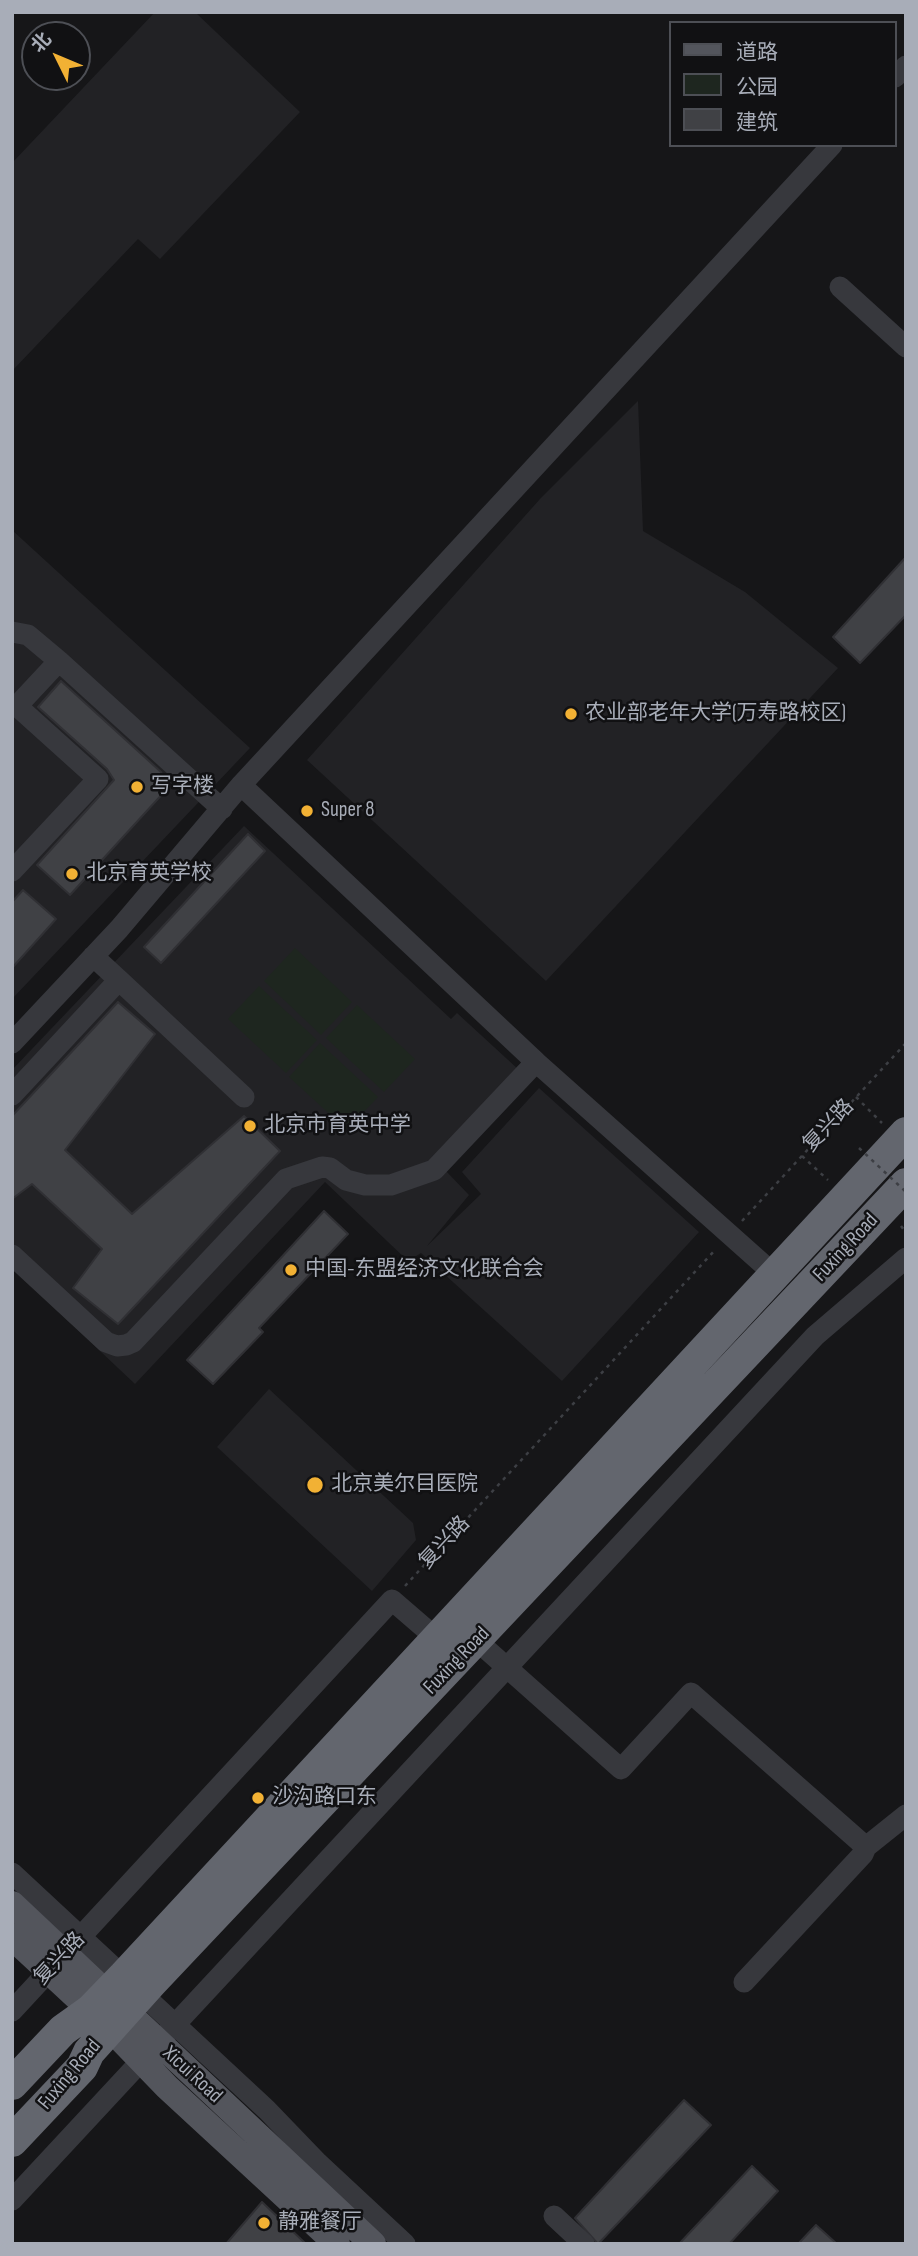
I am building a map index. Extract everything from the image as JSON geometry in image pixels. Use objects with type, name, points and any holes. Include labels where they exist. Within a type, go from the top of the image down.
[{"type":"highway","name":"Fuxing Road","points":[[12,2141],[82,2067],[116,2002],[436,1638],[775,1274],[894,1128]]},
{"type":"highway","name":"Fuxing Road","points":[[12,2084],[63,2030],[116,2002],[476,1640],[906,1184]]},
{"type":"main road","name":"Xicui Road","points":[[12,1903],[59,1956],[116,2002],[373,2244]]},
{"type":"main road","name":"Xicui Road","points":[[12,1937],[59,1956]]},
{"type":"main road","name":"Xicui Road","points":[[158,2043],[337,2244]]},
{"type":"street","points":[[12,1043],[93,956],[241,785],[830,147]]},
{"type":"street","points":[[840,287],[906,347]]},
{"type":"street","points":[[12,632],[28,635],[59,661],[222,809]]},
{"type":"street","points":[[12,872],[98,779],[17,706],[59,661]]},
{"type":"street","points":[[241,785],[536,1062],[775,1274]]},
{"type":"street","points":[[93,956],[244,1097]]},
{"type":"street","points":[[12,1095],[119,979]]},
{"type":"street","points":[[12,1255],[106,1342],[117,1346],[126,1345],[133,1342],[286,1179],[322,1167],[330,1168],[346,1180],[365,1185],[391,1185],[434,1170],[536,1062]]},
{"type":"street","points":[[12,2200],[816,1336],[906,1258]]},
{"type":"street","points":[[392,1600],[436,1638],[476,1640],[621,1769],[691,1693],[866,1847]]},
{"type":"street","name":"复兴路","points":[[12,2011],[59,1956],[392,1600]]},
{"type":"street","points":[[744,1982],[863,1854],[866,1847],[906,1815]]},
{"type":"street","points":[[12,1873],[59,1956],[12,1960]]},
{"type":"street","points":[[116,2002],[158,2043],[405,2244]]},
{"type":"street","points":[[554,2216],[584,2244]]},
{"type":"path","name":"复兴路","points":[[392,1600],[906,1044]]},
{"type":"path","points":[[856,1097],[894,1128]]},
{"type":"path","points":[[859,1148],[906,1192]]},
{"type":"path","points":[[802,1156],[828,1181]]},
{"type":"path","points":[[900,1227],[906,1233]]},
{"type":"shaded area","points":[[155,12],[195,12],[300,112],[160,259],[138,239],[12,371],[12,163],[80,91],[91,91],[91,80]]},
{"type":"shaded area","name":"农业部老年大学(万寿路校区)","points":[[638,401],[643,531],[745,592],[838,668],[546,981],[307,760],[540,499]]},
{"type":"shaded area","name":"北京育英学校","points":[[12,530],[250,748],[12,999]]},
{"type":"shaded area","name":"北京市育英中学","points":[[244,826],[451,1019],[457,1013],[531,1081],[446,1171],[469,1195],[427,1246],[481,1194],[462,1172],[539,1088],[699,1232],[562,1381],[421,1253],[408,1261],[325,1182],[135,1384],[12,1268],[12,1070]]},
{"type":"shaded area","name":"北京美尔目医院","points":[[269,1389],[413,1523],[416,1540],[372,1591],[217,1447]]},
{"type":"green space","points":[[295,948],[352,1002],[321,1035],[264,981]]},
{"type":"green space","points":[[259,986],[317,1040],[286,1073],[228,1019]]},
{"type":"green space","points":[[357,1005],[415,1059],[384,1092],[326,1038]]},
{"type":"green space","points":[[320,1043],[378,1097],[347,1130],[289,1077]]},
{"type":"building","points":[[906,557],[906,615],[860,663],[833,637]]},
{"type":"building","name":"写字楼","points":[[61,681],[161,772],[166,783],[166,790],[70,895],[37,865],[114,780],[107,769],[38,707]]},
{"type":"building","points":[[248,834],[265,851],[161,963],[144,947]]},
{"type":"building","points":[[23,890],[56,919],[12,968],[12,902]]},
{"type":"building","points":[[118,1002],[155,1034],[65,1150],[132,1214],[244,1116],[280,1151],[118,1324],[73,1288],[102,1249],[32,1184],[12,1199],[12,1116]]},
{"type":"building","name":"中国-东盟经济文化联合会","points":[[324,1211],[348,1234],[259,1328],[263,1332],[213,1384],[187,1360]]},
{"type":"building","points":[[684,2100],[711,2125],[598,2244],[575,2218]]},
{"type":"building","points":[[752,2166],[778,2191],[729,2244],[679,2244]]},
{"type":"building","name":"静雅餐厅","points":[[262,2202],[306,2244],[226,2244]]},
{"type":"building","points":[[816,2225],[837,2244],[798,2244]]},
{"type":"place","name":"农业部老年大学(万寿路校区)","points":[[571,714]]},
{"type":"place","name":"写字楼","points":[[137,787]]},
{"type":"place","name":"Super 8","points":[[307,811]]},
{"type":"place","name":"北京育英学校","points":[[72,874]]},
{"type":"place","name":"北京市育英中学","points":[[250,1126]]},
{"type":"place","name":"中国-东盟经济文化联合会","points":[[291,1270]]},
{"type":"place","name":"北京美尔目医院","points":[[315,1485]]},
{"type":"place","name":"沙沟路口东","points":[[258,1798]]},
{"type":"place","name":"静雅餐厅","points":[[264,2223]]}]
